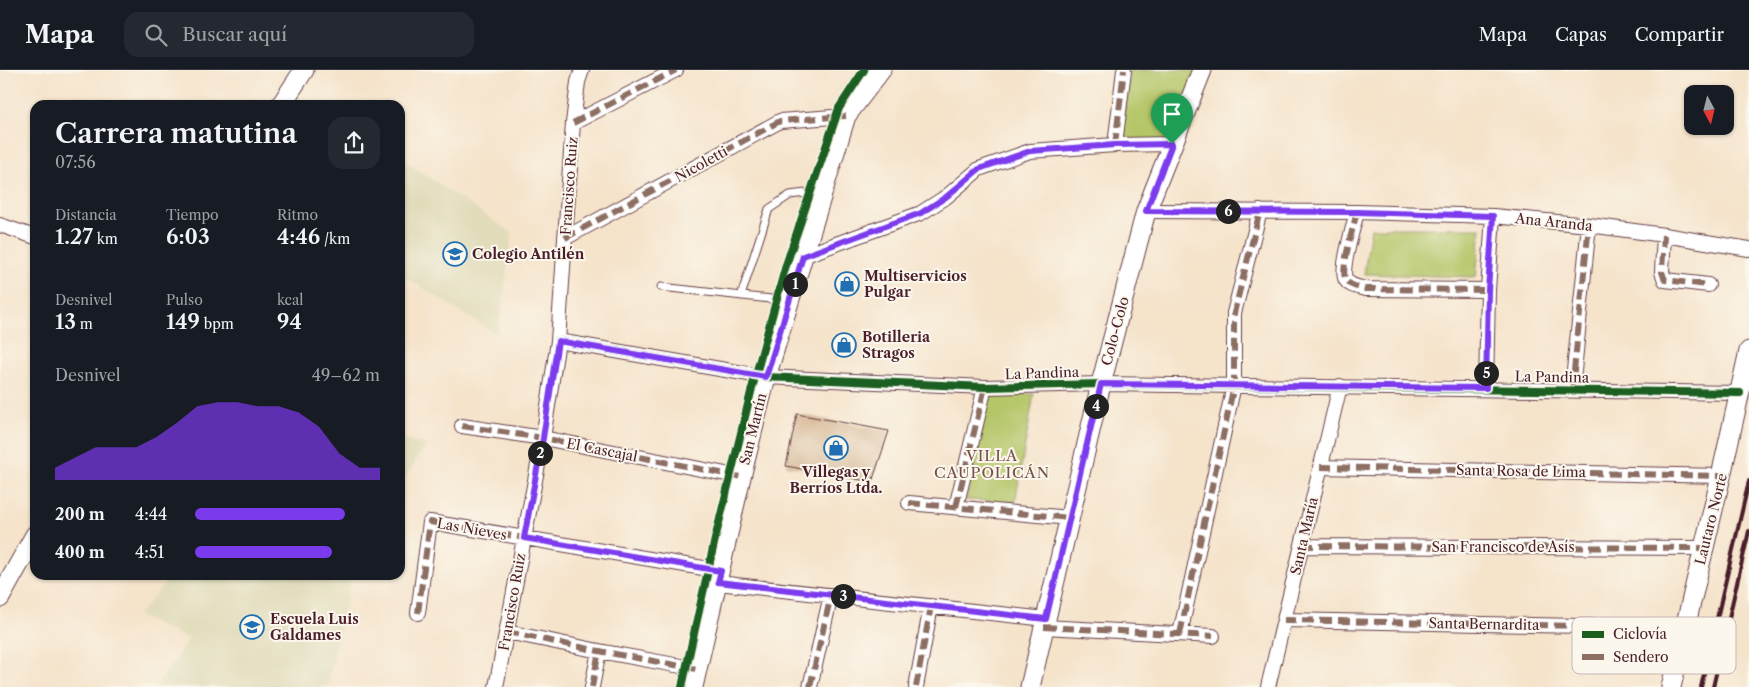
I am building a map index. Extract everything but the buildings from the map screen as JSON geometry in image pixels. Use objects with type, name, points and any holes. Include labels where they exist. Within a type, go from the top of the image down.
[{"type":"street","points":[[284,100],[304,70]]},
{"type":"street","name":"Francisco Ruiz","points":[[496,687],[543,438],[558,341],[573,123],[578,82],[582,70]]},
{"type":"street","points":[[573,123],[676,70]]},
{"type":"street","name":"San Martín","points":[[695,678],[766,377],[803,256],[846,116],[881,70]]},
{"type":"street","points":[[1115,145],[1124,70]]},
{"type":"street","name":"Colo-Colo","points":[[1030,687],[1101,384],[1146,211],[1202,70]]},
{"type":"street","name":"Nicoletti","points":[[565,238],[780,122],[846,116]]},
{"type":"street","points":[[803,256],[921,213],[946,197],[979,169],[1019,154],[1030,151],[1115,145],[1172,144]]},
{"type":"street","name":"Ana Aranda","points":[[1146,211],[1357,212],[1493,216],[1589,225],[1749,249]]},
{"type":"street","points":[[1180,634],[1234,385],[1234,313],[1260,211]]},
{"type":"street","points":[[1357,212],[1344,276],[1353,286],[1365,289],[1488,290]]},
{"type":"street","points":[[1486,388],[1488,290],[1493,216]]},
{"type":"street","points":[[0,225],[30,235]]},
{"type":"street","points":[[1572,390],[1589,225]]},
{"type":"street","points":[[1664,235],[1662,272],[1666,280],[1708,285]]},
{"type":"street","name":"La Pandina","points":[[558,341],[766,377],[985,387],[1101,384],[1740,392]]},
{"type":"street","name":"Lautaro Norte","points":[[1688,617],[1749,351]]},
{"type":"street","name":"Santa María","points":[[1268,687],[1340,386]]},
{"type":"street","points":[[956,508],[985,387]]},
{"type":"street","name":"El Cascajal","points":[[462,426],[543,438],[741,477]]},
{"type":"street","name":"Santa Rosa de Lima","points":[[1320,467],[1721,476]]},
{"type":"street","points":[[909,503],[1070,518]]},
{"type":"street","name":"Las Nieves","points":[[418,613],[430,522],[524,538],[719,577],[831,595],[931,606],[1045,623],[1213,636]]},
{"type":"street","points":[[0,598],[30,544]]},
{"type":"street","name":"San Francisco de Asís","points":[[1302,546],[1704,548]]},
{"type":"street","points":[[810,687],[831,595]]},
{"type":"street","points":[[916,687],[931,606]]},
{"type":"street","name":"Santa Bernardita","points":[[1284,620],[1572,626]]},
{"type":"street","points":[[507,632],[600,652],[695,678]]},
{"type":"street","points":[[592,687],[600,652]]},
{"type":"street","name":"Lautaro Norte","points":[[1671,687],[1674,674]]},
{"type":"lane","points":[[741,296],[769,209],[790,195],[824,190]]},
{"type":"lane","points":[[661,288],[790,301]]},
{"type":"shaded area","name":"Colegio Antilén","points":[[405,161],[512,233],[498,335],[405,277]]},
{"type":"shaded area","points":[[405,441],[426,445],[405,478]]},
{"type":"shaded area","name":"Escuela Luis Galdames","points":[[168,580],[351,580],[327,687],[156,687],[189,639],[137,616]]},
{"type":"green space","points":[[1130,70],[1209,70],[1173,140],[1120,143]]},
{"type":"green space","points":[[1371,228],[1481,228],[1476,277],[1364,274]]},
{"type":"green space","points":[[1034,394],[1015,502],[966,500],[988,395]]},
{"type":"railway","points":[[1717,617],[1749,481]]},
{"type":"railway","points":[[1729,617],[1749,531]]},
{"type":"railway","points":[[1701,687],[1704,674]]},
{"type":"railway","points":[[1713,687],[1716,674]]},
{"type":"marked path","points":[[573,123],[676,70]]},
{"type":"marked path","points":[[1115,145],[1124,70]]},
{"type":"marked path","points":[[565,238],[780,121],[846,116]]},
{"type":"marked path","points":[[1180,634],[1234,385],[1234,313],[1260,211]]},
{"type":"marked path","points":[[1357,212],[1348,246],[1344,273],[1346,281],[1356,287],[1365,289],[1488,290]]},
{"type":"marked path","points":[[1486,388],[1488,290],[1493,216]]},
{"type":"marked path","points":[[1572,390],[1589,225]]},
{"type":"marked path","points":[[1664,235],[1662,272],[1665,280],[1708,285]]},
{"type":"marked path","points":[[956,507],[985,387]]},
{"type":"marked path","points":[[462,426],[543,438],[741,477]]},
{"type":"marked path","points":[[1320,467],[1721,476]]},
{"type":"marked path","points":[[909,503],[1070,518]]},
{"type":"marked path","points":[[418,613],[430,522],[721,571]]},
{"type":"marked path","points":[[1302,546],[1704,548]]},
{"type":"marked path","points":[[810,687],[831,595]]},
{"type":"marked path","points":[[916,687],[931,606]]},
{"type":"marked path","points":[[1284,620],[1572,626]]},
{"type":"marked path","points":[[1044,627],[1213,636]]},
{"type":"marked path","points":[[507,632],[697,669]]},
{"type":"marked path","points":[[592,687],[599,651]]},
{"type":"cycle path","points":[[682,687],[715,539],[751,392],[786,265],[839,108],[864,70]]},
{"type":"cycle path","points":[[558,341],[766,377],[985,387],[1101,384],[1740,393]]},
{"type":"place","name":"Colegio Antilén","points":[[455,254]]},
{"type":"place","name":"Multiservicios Pulgar","points":[[847,284]]},
{"type":"place","name":"Botilleria Stragos","points":[[844,345]]},
{"type":"place","name":"Villegas y Berríos Ltda.","points":[[836,448]]},
{"type":"place","name":"Escuela Luis Galdames","points":[[252,627]]},
{"type":"district","name":"VILLA CAUPOLICÁN","points":[[992,464]]},
{"type":"route","points":[[1172,144],[1146,211],[1357,212],[1493,216],[1488,290],[1486,388],[1101,384],[1046,619],[718,582],[721,571],[524,538],[543,438],[558,341],[766,377],[803,256],[921,213],[946,197],[979,169],[1019,154],[1030,151],[1115,145],[1172,144]]}]
